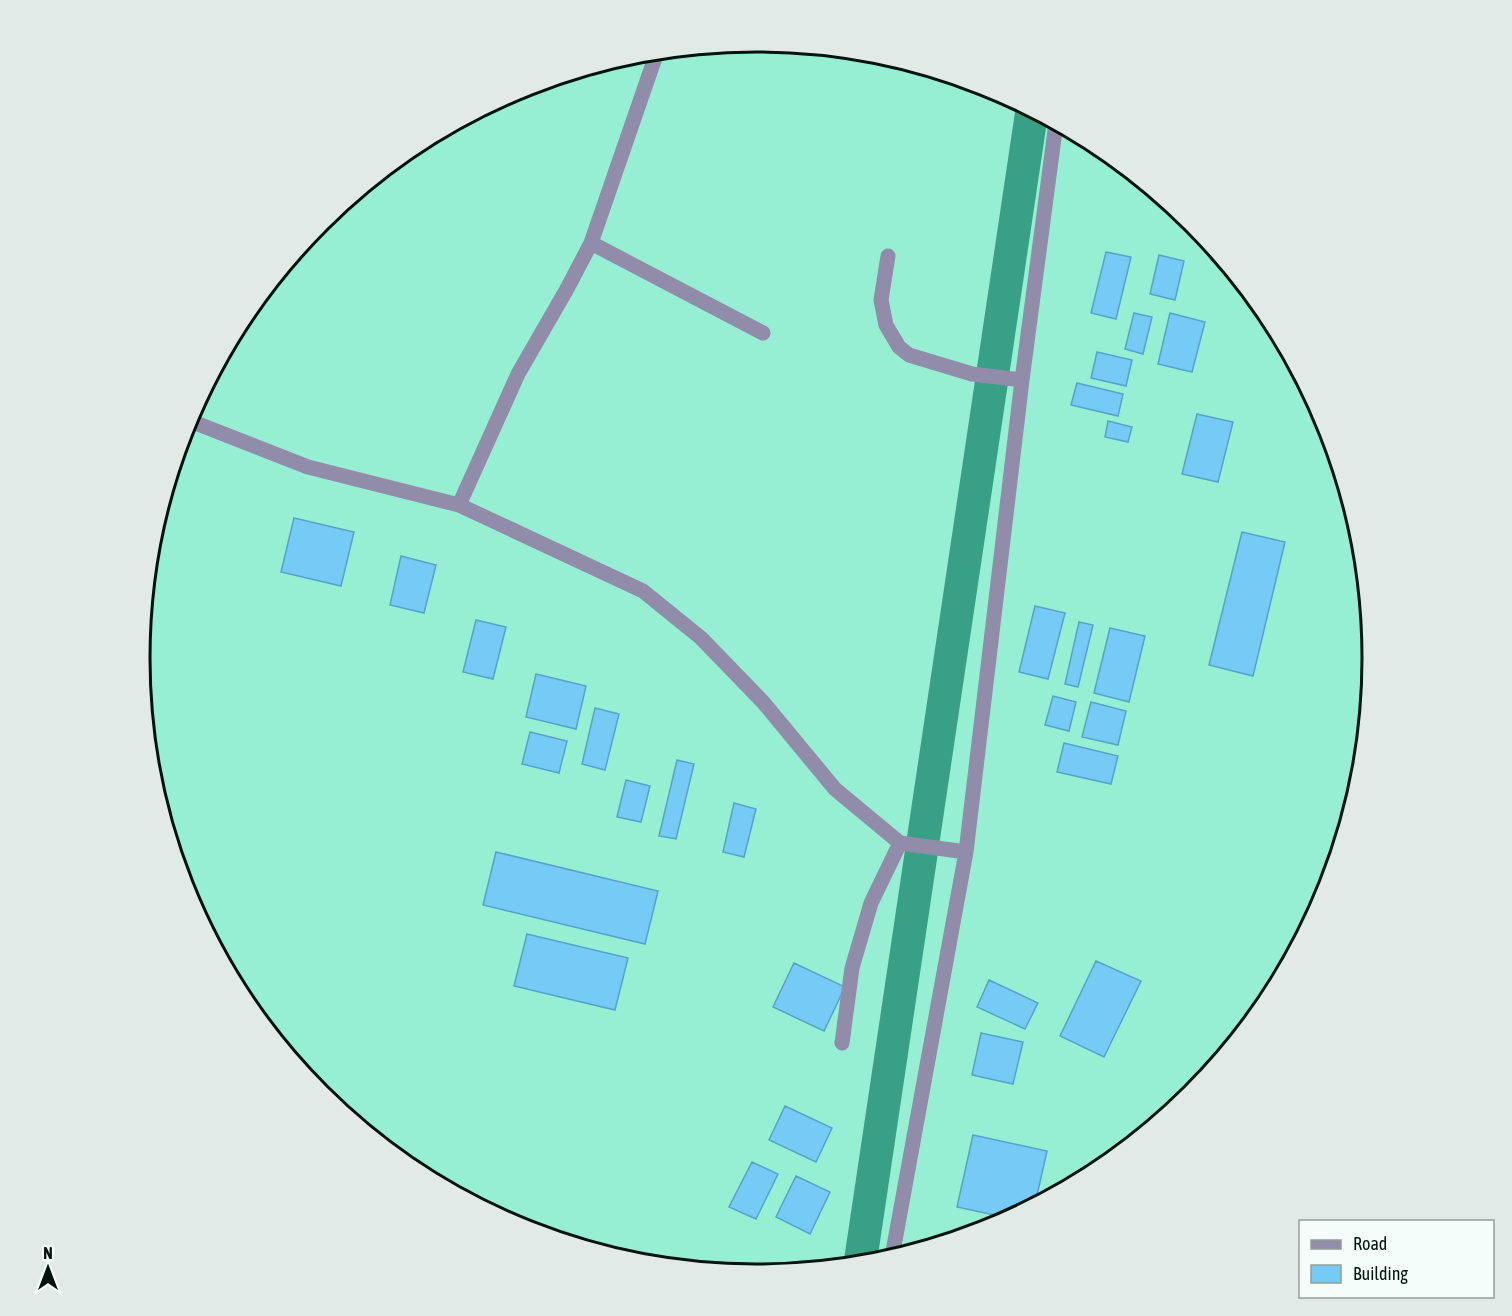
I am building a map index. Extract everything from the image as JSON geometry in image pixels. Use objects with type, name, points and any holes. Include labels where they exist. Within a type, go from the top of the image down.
[{"type":"street","points":[[459,505],[518,374],[591,243],[654,62]]},
{"type":"street","points":[[894,1247],[966,852],[1017,380],[1055,132]]},
{"type":"street","points":[[591,243],[763,333]]},
{"type":"street","points":[[888,256],[881,300],[886,324],[899,347],[909,355],[972,374],[1017,380]]},
{"type":"street","points":[[198,424],[308,467],[459,505],[643,591],[701,638],[755,694],[835,789],[904,844],[966,852]]},
{"type":"street","points":[[842,1043],[852,968],[871,903],[904,844]]},
{"type":"building","points":[[1106,252],[1131,257],[1116,319],[1091,313]]},
{"type":"building","points":[[1159,255],[1184,261],[1175,300],[1150,294]]},
{"type":"building","points":[[1134,313],[1152,317],[1143,354],[1125,349]]},
{"type":"building","points":[[1170,313],[1205,322],[1192,372],[1158,364]]},
{"type":"building","points":[[1097,352],[1132,360],[1126,386],[1091,378]]},
{"type":"building","points":[[1077,383],[1123,394],[1118,416],[1071,405]]},
{"type":"building","points":[[1197,414],[1233,422],[1218,482],[1182,474]]},
{"type":"building","points":[[1108,421],[1132,427],[1128,442],[1105,437]]},
{"type":"building","points":[[294,518],[354,532],[341,586],[281,572]]},
{"type":"building","points":[[1242,532],[1285,542],[1253,676],[1209,665]]},
{"type":"building","points":[[401,556],[436,565],[424,613],[390,605]]},
{"type":"building","points":[[1035,606],[1065,613],[1048,679],[1019,672]]},
{"type":"building","points":[[476,620],[506,627],[493,679],[463,672]]},
{"type":"building","points":[[1079,622],[1093,625],[1078,687],[1065,684]]},
{"type":"building","points":[[1110,628],[1145,636],[1129,702],[1094,693]]},
{"type":"building","points":[[536,674],[586,686],[576,729],[526,717]]},
{"type":"building","points":[[1053,696],[1076,702],[1069,731],[1045,725]]},
{"type":"building","points":[[1091,702],[1126,711],[1118,745],[1082,737]]},
{"type":"building","points":[[595,708],[619,714],[605,770],[582,764]]},
{"type":"building","points":[[530,732],[567,741],[559,773],[522,764]]},
{"type":"building","points":[[1064,743],[1118,756],[1111,784],[1057,772]]},
{"type":"building","points":[[677,760],[694,764],[676,839],[659,836]]},
{"type":"building","points":[[626,780],[650,786],[641,822],[617,817]]},
{"type":"building","points":[[734,803],[756,809],[744,857],[723,852]]},
{"type":"building","points":[[496,852],[658,891],[645,944],[483,905]]},
{"type":"building","points":[[527,934],[628,958],[615,1010],[514,986]]},
{"type":"building","points":[[1096,961],[1141,981],[1104,1057],[1060,1036]]},
{"type":"building","points":[[794,963],[845,987],[824,1031],[773,1007]]},
{"type":"building","points":[[989,980],[1038,1003],[1025,1029],[977,1007]]},
{"type":"building","points":[[981,1033],[1023,1042],[1013,1084],[972,1075]]},
{"type":"building","points":[[785,1106],[832,1128],[816,1162],[769,1140]]},
{"type":"building","points":[[973,1135],[1047,1151],[1037,1194],[993,1215],[957,1207]]},
{"type":"building","points":[[752,1162],[778,1174],[756,1219],[729,1207]]},
{"type":"building","points":[[796,1176],[830,1192],[810,1234],[776,1217]]},
{"type":"waterway","points":[[862,1254],[1031,119]]}]
